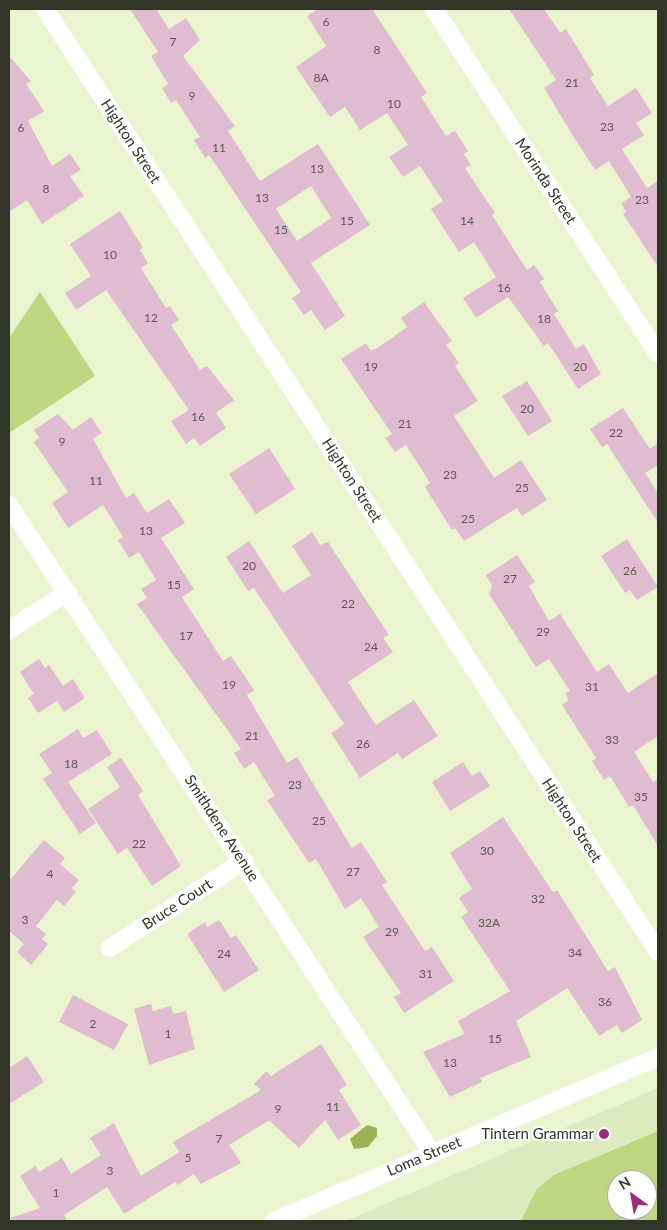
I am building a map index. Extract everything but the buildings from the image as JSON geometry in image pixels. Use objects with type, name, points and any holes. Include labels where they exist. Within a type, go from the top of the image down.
[{"type":"street","name":"Highton Street","points":[[45,9],[658,952]]},
{"type":"street","name":"Morinda Street","points":[[434,9],[658,354]]},
{"type":"street","name":"Smithdene Avenue","points":[[9,505],[244,861],[432,1153]]},
{"type":"street","points":[[9,630],[68,592]]},
{"type":"street","name":"Bruce Court","points":[[110,948],[244,861]]},
{"type":"street","name":"Loma Street","points":[[274,1221],[658,1057]]},
{"type":"shaded area","points":[[40,292],[95,376],[9,433],[9,338]]},
{"type":"shaded area","name":"Tintern Grammar","points":[[658,1088],[658,1221],[345,1221]]},
{"type":"shaded area","points":[[367,1125],[377,1128],[377,1136],[368,1147],[354,1149],[350,1139]]},
{"type":"shaded area","points":[[658,1131],[658,1221],[521,1221],[536,1190],[554,1175]]},
{"type":"place","name":"Tintern Grammar","points":[[604,1134]]}]
